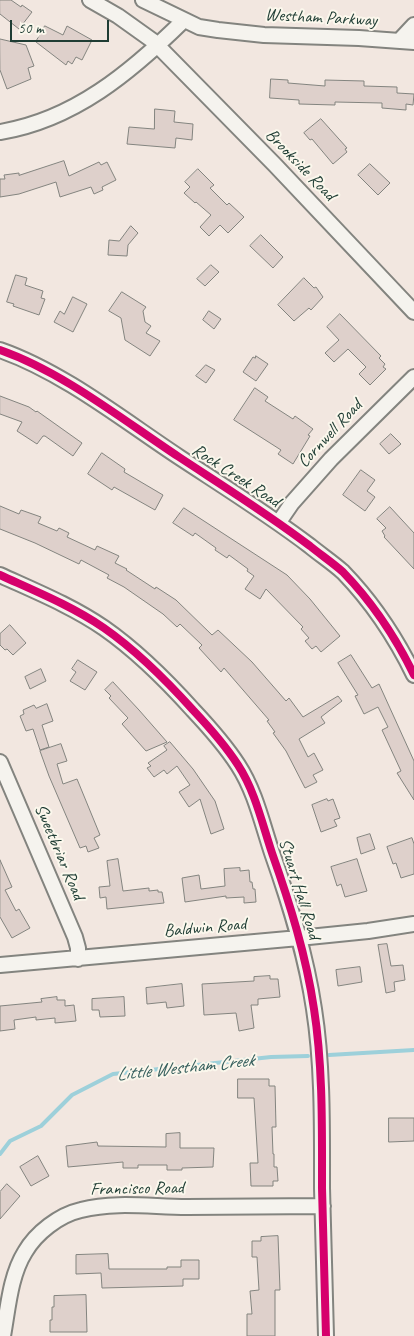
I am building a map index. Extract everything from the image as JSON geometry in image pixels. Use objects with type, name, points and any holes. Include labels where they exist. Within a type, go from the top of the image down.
[{"type":"street","points":[[90,0],[118,16],[158,46]]},
{"type":"street","name":"Westham Parkway","points":[[143,0],[183,21],[199,27],[264,35],[414,42]]},
{"type":"street","points":[[0,132],[19,129],[47,120],[84,102],[122,76],[158,46],[183,21]]},
{"type":"street","points":[[399,41],[414,26]]},
{"type":"street","name":"Brookside Road","points":[[158,46],[414,312]]},
{"type":"street","name":"Rock Creek Road","points":[[0,350],[50,372],[278,522],[342,571],[384,623],[414,675]]},
{"type":"street","name":"Cornwell Road","points":[[278,522],[292,503],[332,459],[414,377]]},
{"type":"street","name":"Stuart Hall Road","points":[[0,575],[41,594],[103,628],[142,657],[221,740],[240,767],[250,786],[292,909],[300,938],[314,1009],[318,1039],[323,1149],[326,1336]]},
{"type":"street","name":"Sweetbriar Road","points":[[0,762],[75,937],[78,959]]},
{"type":"street","name":"Baldwin Road","points":[[0,965],[300,938],[414,924]]},
{"type":"street","name":"Francisco Road","points":[[3,1336],[11,1292],[24,1253],[44,1230],[56,1220],[71,1213],[82,1209],[118,1205],[184,1207],[323,1206]]},
{"type":"building","points":[[0,0],[11,0],[32,12],[19,29],[0,14]]},
{"type":"building","points":[[45,26],[63,35],[67,26],[92,40],[82,60],[76,57],[72,64],[68,61],[66,65],[36,42]]},
{"type":"building","points":[[0,39],[26,45],[34,66],[28,68],[31,79],[7,89],[0,70]]},
{"type":"building","points":[[271,79],[288,80],[288,83],[325,86],[325,80],[364,81],[364,86],[397,87],[397,93],[414,94],[413,105],[406,104],[406,110],[382,108],[382,103],[335,102],[335,105],[299,104],[299,100],[270,98]]},
{"type":"building","points":[[155,109],[175,111],[174,122],[193,124],[192,140],[176,138],[175,148],[127,144],[129,127],[154,129]]},
{"type":"building","points":[[321,119],[347,148],[345,149],[347,152],[333,164],[312,139],[310,140],[304,133]]},
{"type":"building","points":[[64,161],[69,176],[99,162],[101,165],[107,162],[116,180],[102,187],[103,190],[94,194],[91,187],[60,197],[56,182],[19,194],[0,197],[0,179],[5,179],[4,175],[19,173],[19,175]]},
{"type":"building","points":[[370,164],[390,183],[378,195],[358,175]]},
{"type":"building","points":[[198,169],[214,185],[210,188],[227,205],[229,203],[244,217],[228,233],[220,225],[209,236],[200,227],[211,215],[184,193],[190,187],[185,182]]},
{"type":"building","points":[[131,226],[138,233],[128,245],[127,256],[108,255],[109,240],[119,241]]},
{"type":"building","points":[[261,235],[283,257],[273,268],[250,246]]},
{"type":"building","points":[[211,265],[219,272],[205,286],[197,279]]},
{"type":"building","points":[[16,275],[27,278],[25,285],[43,291],[41,298],[45,299],[39,315],[7,302]]},
{"type":"building","points":[[304,278],[314,288],[316,287],[323,297],[311,310],[309,308],[294,321],[278,305]]},
{"type":"building","points":[[122,292],[146,307],[143,311],[145,322],[151,326],[146,333],[160,341],[150,356],[125,340],[121,318],[109,311]]},
{"type":"building","points":[[73,297],[87,304],[73,332],[54,322],[60,311],[64,314]]},
{"type":"building","points":[[209,311],[221,319],[214,329],[203,320]]},
{"type":"building","points":[[340,314],[381,356],[379,358],[385,364],[383,367],[386,369],[370,385],[359,374],[366,367],[348,349],[334,362],[325,353],[339,340],[327,327]]},
{"type":"building","points":[[256,356],[268,364],[256,381],[243,372],[253,357],[255,358]]},
{"type":"building","points":[[206,365],[215,370],[206,383],[196,376]]},
{"type":"building","points":[[255,388],[268,397],[265,401],[293,419],[295,416],[313,429],[293,464],[278,454],[281,450],[234,420]]},
{"type":"building","points":[[0,396],[37,411],[82,443],[73,456],[45,436],[37,444],[17,431],[22,422],[0,414]]},
{"type":"building","points":[[391,434],[401,444],[389,454],[380,444]]},
{"type":"building","points":[[102,453],[125,469],[124,472],[163,495],[155,510],[114,487],[112,490],[88,474]]},
{"type":"building","points":[[361,470],[375,480],[367,491],[375,497],[365,511],[343,495]]},
{"type":"building","points":[[0,506],[19,514],[21,510],[41,517],[38,523],[57,531],[59,528],[69,533],[67,537],[95,550],[97,546],[119,556],[115,563],[176,600],[212,635],[218,630],[252,662],[286,701],[289,698],[303,717],[338,696],[342,701],[321,717],[325,723],[299,739],[308,757],[314,753],[323,770],[313,775],[317,782],[305,788],[286,751],[273,733],[275,732],[267,721],[269,720],[224,668],[221,672],[199,648],[202,645],[180,624],[177,627],[163,614],[124,587],[107,578],[109,575],[81,560],[79,564],[0,529]]},
{"type":"building","points":[[390,507],[414,533],[414,569],[384,537],[382,531],[386,528],[377,519]]},
{"type":"building","points":[[184,508],[287,575],[310,599],[340,636],[321,652],[316,646],[312,649],[305,641],[309,638],[301,629],[303,627],[266,589],[260,599],[245,589],[254,576],[247,571],[248,569],[229,555],[227,558],[215,550],[216,548],[195,533],[193,536],[173,523]]},
{"type":"building","points":[[10,625],[26,643],[13,655],[0,645],[0,634]]},
{"type":"building","points":[[351,655],[372,688],[379,684],[414,761],[414,800],[397,773],[401,771],[382,730],[388,727],[378,707],[364,714],[355,696],[358,695],[338,663]]},
{"type":"building","points":[[78,660],[97,672],[85,690],[70,681],[76,672],[72,669]]},
{"type":"building","points":[[41,669],[46,681],[30,689],[25,677]]},
{"type":"building","points":[[113,682],[167,742],[146,751],[122,724],[128,718],[109,698],[111,696],[105,690]]},
{"type":"building","points":[[47,704],[53,721],[42,725],[49,747],[40,750],[33,729],[26,731],[20,716],[24,714],[23,710],[34,705],[36,708]]},
{"type":"building","points":[[170,742],[193,769],[215,801],[224,829],[211,834],[200,799],[189,807],[179,792],[190,785],[177,766],[167,774],[164,770],[154,777],[147,768],[151,766],[148,763],[167,750],[164,746]]},
{"type":"building","points":[[61,744],[67,761],[57,764],[63,784],[77,779],[100,835],[94,838],[99,848],[88,852],[86,846],[80,848],[40,751]]},
{"type":"building","points":[[327,799],[328,801],[333,799],[340,818],[334,820],[337,826],[321,832],[312,805]]},
{"type":"building","points":[[370,834],[375,849],[361,854],[357,838]]},
{"type":"building","points":[[412,838],[414,844],[414,874],[401,878],[396,863],[393,864],[387,847]]},
{"type":"building","points":[[118,859],[123,891],[149,888],[149,891],[158,890],[158,892],[162,892],[164,903],[107,909],[106,897],[100,898],[99,887],[110,886],[107,861]]},
{"type":"building","points":[[357,859],[367,891],[345,897],[341,884],[337,886],[331,867]]},
{"type":"building","points":[[0,860],[12,887],[5,890],[16,911],[19,909],[30,928],[12,938],[0,917]]},
{"type":"building","points":[[240,868],[240,871],[249,870],[250,882],[252,882],[253,889],[255,889],[256,902],[244,903],[244,897],[226,898],[226,896],[185,902],[182,878],[199,875],[201,889],[225,886],[224,869]]},
{"type":"building","points":[[387,944],[391,966],[403,965],[405,980],[394,982],[395,991],[386,993],[378,945]]},
{"type":"building","points":[[360,967],[362,982],[338,986],[336,970]]},
{"type":"building","points":[[270,976],[270,979],[278,979],[280,997],[258,999],[258,1005],[251,1005],[254,1028],[239,1031],[236,1013],[204,1015],[202,984],[254,981],[254,977]]},
{"type":"building","points":[[182,984],[184,1006],[167,1008],[166,1002],[147,1004],[146,988]]},
{"type":"building","points":[[57,997],[57,1000],[65,1000],[65,1006],[74,1005],[76,1021],[55,1023],[55,1018],[36,1020],[36,1017],[14,1020],[15,1029],[0,1031],[0,1006],[42,1002],[41,999]]},
{"type":"building","points":[[124,997],[125,1016],[100,1017],[99,1010],[92,1010],[92,999]]},
{"type":"building","points":[[238,1079],[269,1079],[269,1086],[275,1086],[276,1127],[272,1127],[274,1167],[277,1167],[278,1181],[273,1181],[273,1186],[251,1186],[250,1163],[258,1163],[254,1098],[238,1098]]},
{"type":"building","points":[[389,1118],[414,1118],[414,1141],[389,1142]]},
{"type":"building","points":[[180,1133],[180,1148],[214,1148],[213,1167],[167,1170],[167,1165],[138,1165],[138,1168],[123,1168],[123,1162],[68,1167],[66,1146],[97,1142],[98,1146],[166,1147],[166,1134]]},
{"type":"building","points":[[38,1156],[49,1176],[31,1186],[20,1167]]},
{"type":"building","points":[[7,1184],[20,1196],[0,1219],[0,1192]]},
{"type":"building","points":[[278,1236],[280,1290],[275,1290],[275,1336],[247,1336],[247,1314],[252,1314],[250,1291],[259,1290],[257,1257],[252,1257],[252,1241],[261,1241],[261,1237]]},
{"type":"building","points":[[108,1254],[109,1269],[167,1269],[167,1267],[181,1267],[181,1260],[199,1260],[199,1279],[183,1279],[183,1286],[102,1288],[101,1273],[76,1274],[76,1255]]},
{"type":"building","points":[[86,1295],[87,1332],[50,1332],[54,1296]]},
{"type":"waterway","name":"Little Westham Creek","points":[[329,1055],[414,1050]]},
{"type":"waterway","name":"Little Westham Creek","points":[[0,1154],[10,1141],[41,1126],[72,1095],[113,1074],[271,1057],[308,1056]]},
{"type":"cycle path","points":[[0,350],[47,371],[92,398],[262,511],[335,565],[354,584],[373,608],[391,634],[414,675]]},
{"type":"cycle path","points":[[0,575],[79,613],[104,628],[140,656],[183,699],[222,743],[244,775],[258,807],[297,930],[307,969],[317,1031],[321,1098],[326,1336]]}]
